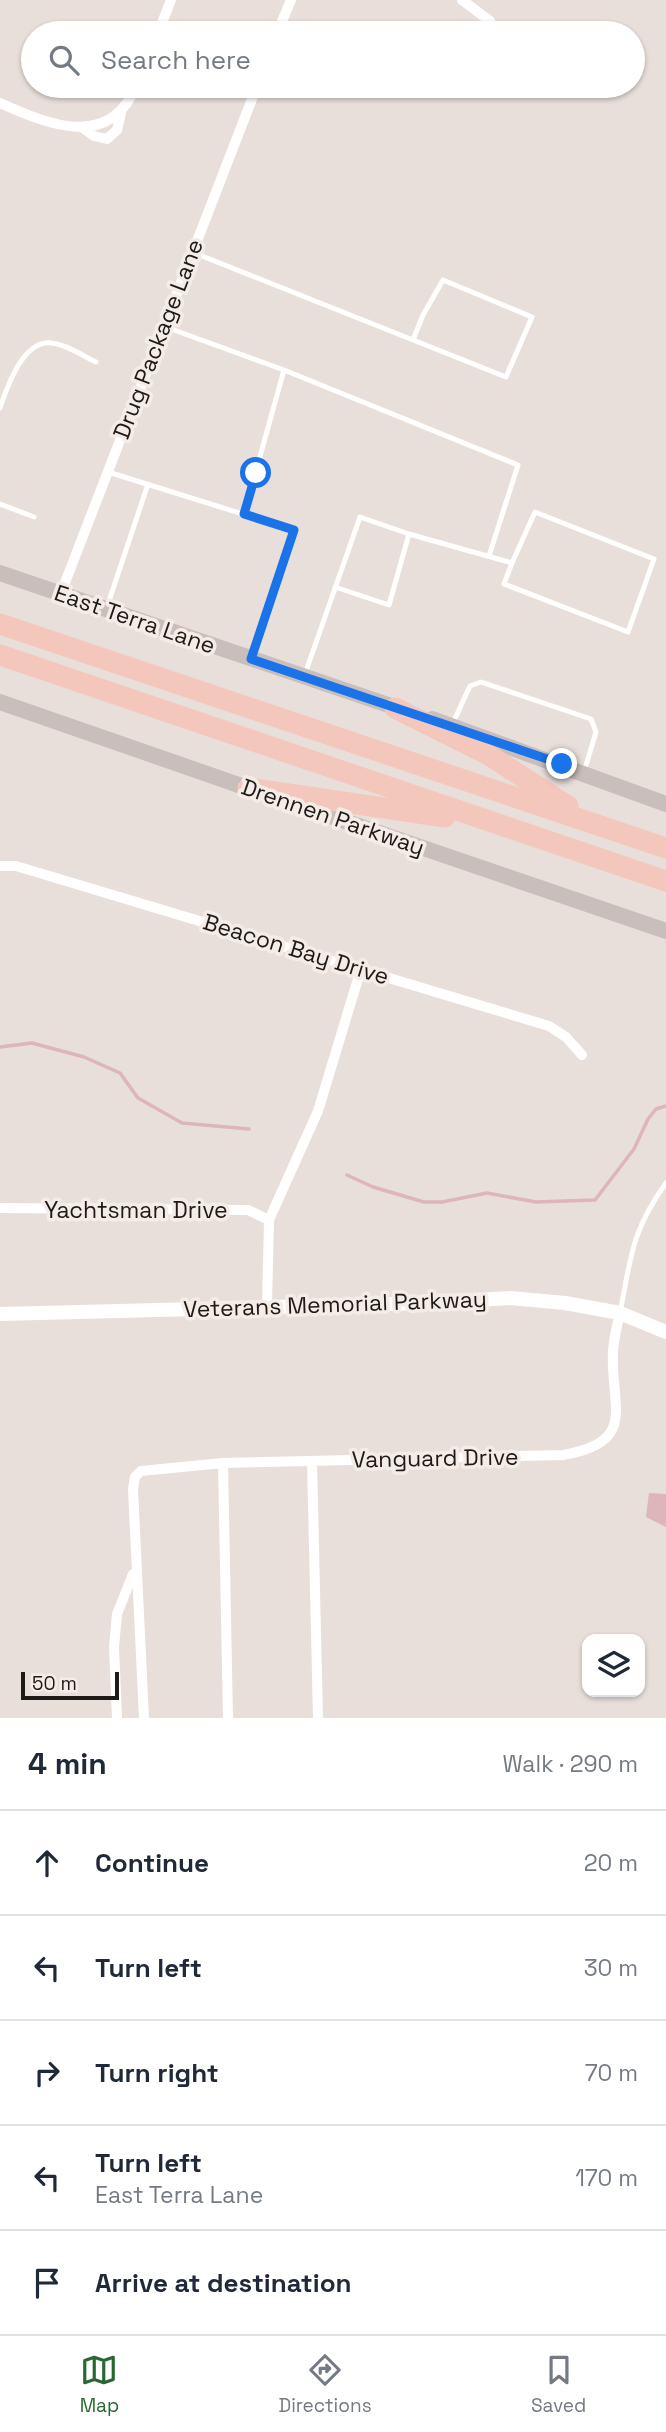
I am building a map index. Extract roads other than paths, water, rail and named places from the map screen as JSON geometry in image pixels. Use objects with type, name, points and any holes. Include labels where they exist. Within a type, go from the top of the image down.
[{"type":"highway","points":[[0,624],[666,848]]},
{"type":"highway","points":[[0,655],[666,881]]},
{"type":"highway","points":[[395,708],[487,754],[597,824]]},
{"type":"highway","points":[[247,788],[506,827]]},
{"type":"main road","name":"East Terra Lane","points":[[0,573],[452,725],[666,804]]},
{"type":"main road","name":"Drennen Parkway","points":[[0,702],[666,931]]},
{"type":"street","points":[[163,21],[171,0]]},
{"type":"street","points":[[282,21],[291,0]]},
{"type":"street","points":[[462,0],[490,21]]},
{"type":"street","points":[[0,103],[83,128],[94,136],[107,139],[117,130],[118,116],[129,98]]},
{"type":"street","name":"Drug Package Lane","points":[[61,593],[252,98]]},
{"type":"street","name":"Beacon Bay Drive","points":[[0,866],[16,866],[549,1027],[566,1037],[582,1055]]},
{"type":"street","points":[[267,1305],[269,1220],[296,1164],[331,1074],[361,969]]},
{"type":"street","name":"Yachtsman Drive","points":[[0,1208],[248,1210],[269,1220]]},
{"type":"street","name":"Veterans Memorial Parkway","points":[[0,1314],[267,1305],[429,1303],[510,1298],[565,1303],[620,1313],[666,1332]]},
{"type":"street","name":"Vanguard Drive","points":[[134,1571],[135,1477],[141,1471],[154,1467],[563,1455],[601,1445],[611,1433],[615,1419],[613,1352],[620,1313]]},
{"type":"street","points":[[312,1461],[318,1718]]},
{"type":"street","points":[[223,1463],[228,1718]]},
{"type":"street","points":[[117,1718],[114,1647],[117,1614],[134,1571]]},
{"type":"street","points":[[134,1571],[144,1718]]},
{"type":"lane","points":[[192,252],[413,340],[506,377],[532,317],[443,280],[423,315],[413,340]]},
{"type":"lane","points":[[163,326],[284,370],[518,465],[489,556]]},
{"type":"lane","points":[[0,408],[21,363],[34,346],[50,343],[96,362]]},
{"type":"lane","points":[[244,514],[284,370]]},
{"type":"lane","points":[[108,472],[294,530],[251,659]]},
{"type":"lane","points":[[106,609],[148,484]]},
{"type":"lane","points":[[0,504],[34,517]]},
{"type":"lane","points":[[536,512],[654,559],[628,632],[504,584],[512,563],[536,512]]},
{"type":"lane","points":[[304,677],[360,517],[512,563]]},
{"type":"lane","points":[[335,587],[389,605],[409,534]]},
{"type":"lane","points":[[452,725],[470,686],[481,682],[591,719],[596,732],[584,772]]},
{"type":"lane","points":[[620,1313],[632,1242],[640,1223],[666,1183]]},
{"type":"waterway","points":[[0,1047],[32,1043],[84,1057],[120,1073],[138,1098],[182,1123],[249,1129]]},
{"type":"waterway","points":[[347,1175],[373,1187],[424,1202],[442,1202],[487,1193],[536,1202],[595,1200],[634,1149],[648,1119],[656,1109],[666,1106]]}]
